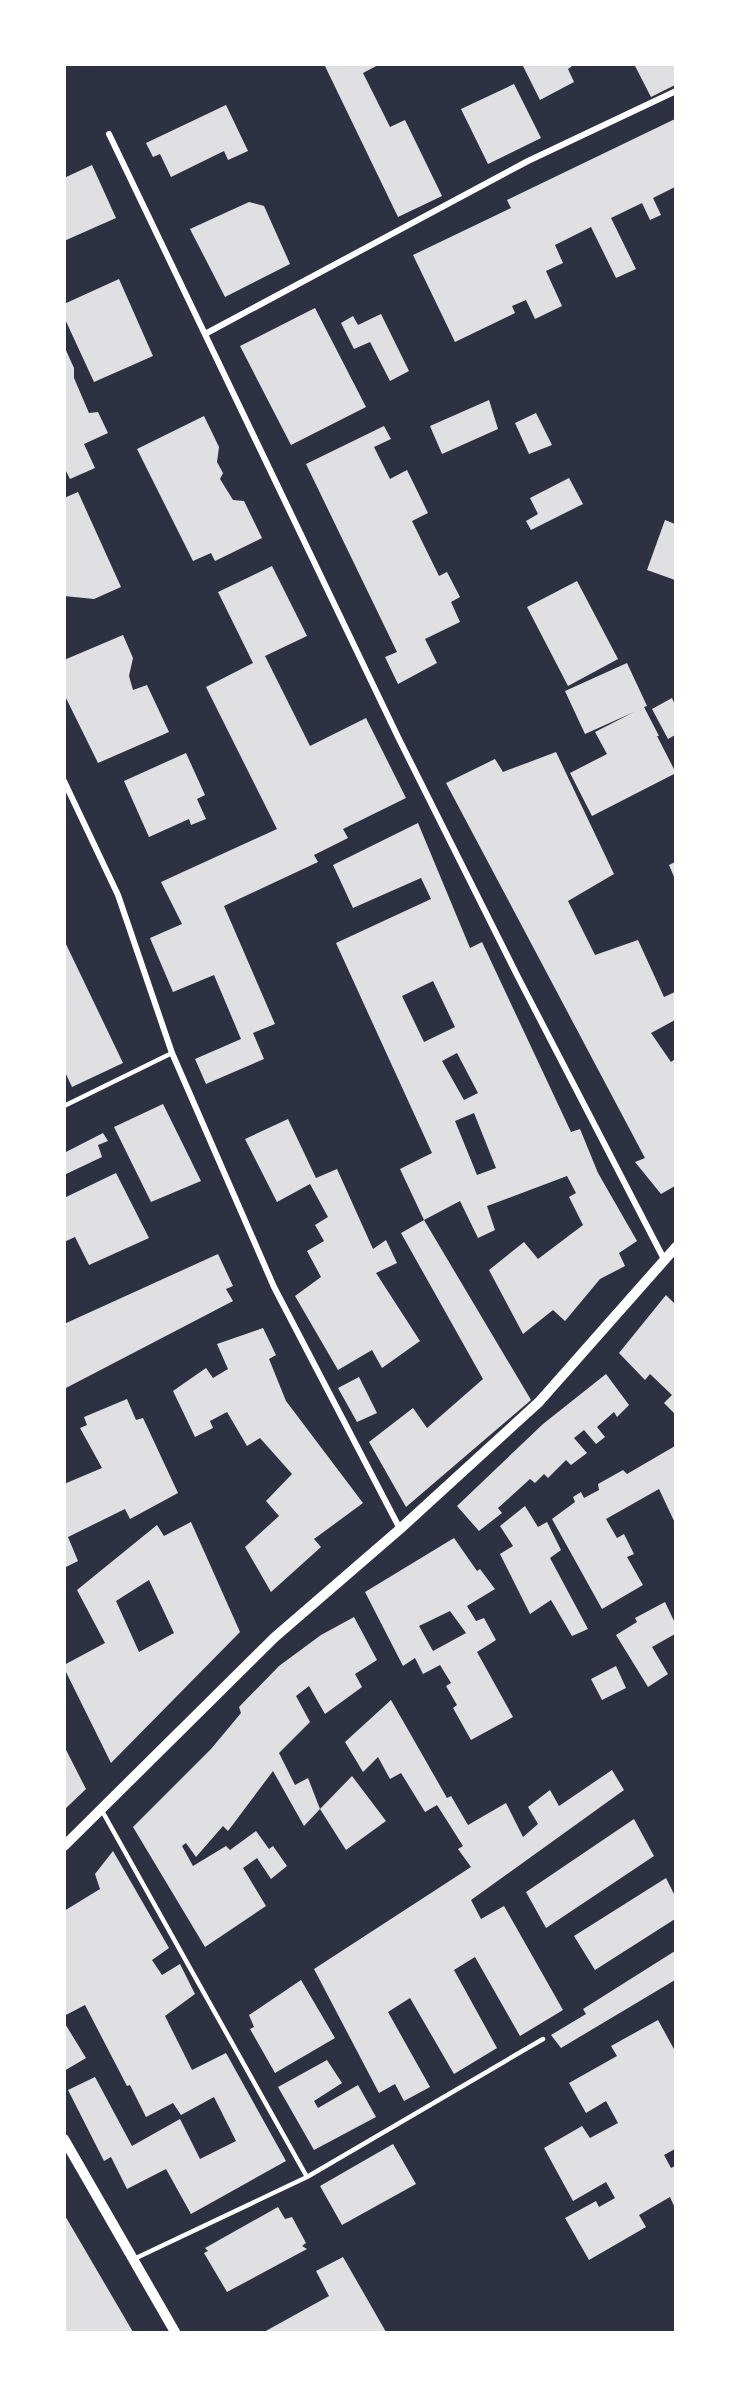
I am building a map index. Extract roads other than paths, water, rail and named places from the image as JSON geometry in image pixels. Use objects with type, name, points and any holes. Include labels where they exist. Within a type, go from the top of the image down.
[{"type":"street","points":[[205,334],[528,161],[675,91]]},
{"type":"street","points":[[109,134],[398,737],[518,977],[665,1261]]},
{"type":"street","points":[[64,781],[68,797],[118,895],[172,1053],[274,1287],[400,1529]]},
{"type":"street","points":[[64,1846],[275,1637],[400,1529],[539,1402],[675,1247]]},
{"type":"street","points":[[64,2139],[175,2332]]},
{"type":"lane","points":[[64,1106],[172,1053]]},
{"type":"lane","points":[[101,1809],[307,2177]]},
{"type":"lane","points":[[134,2259],[307,2177],[543,2039]]}]
